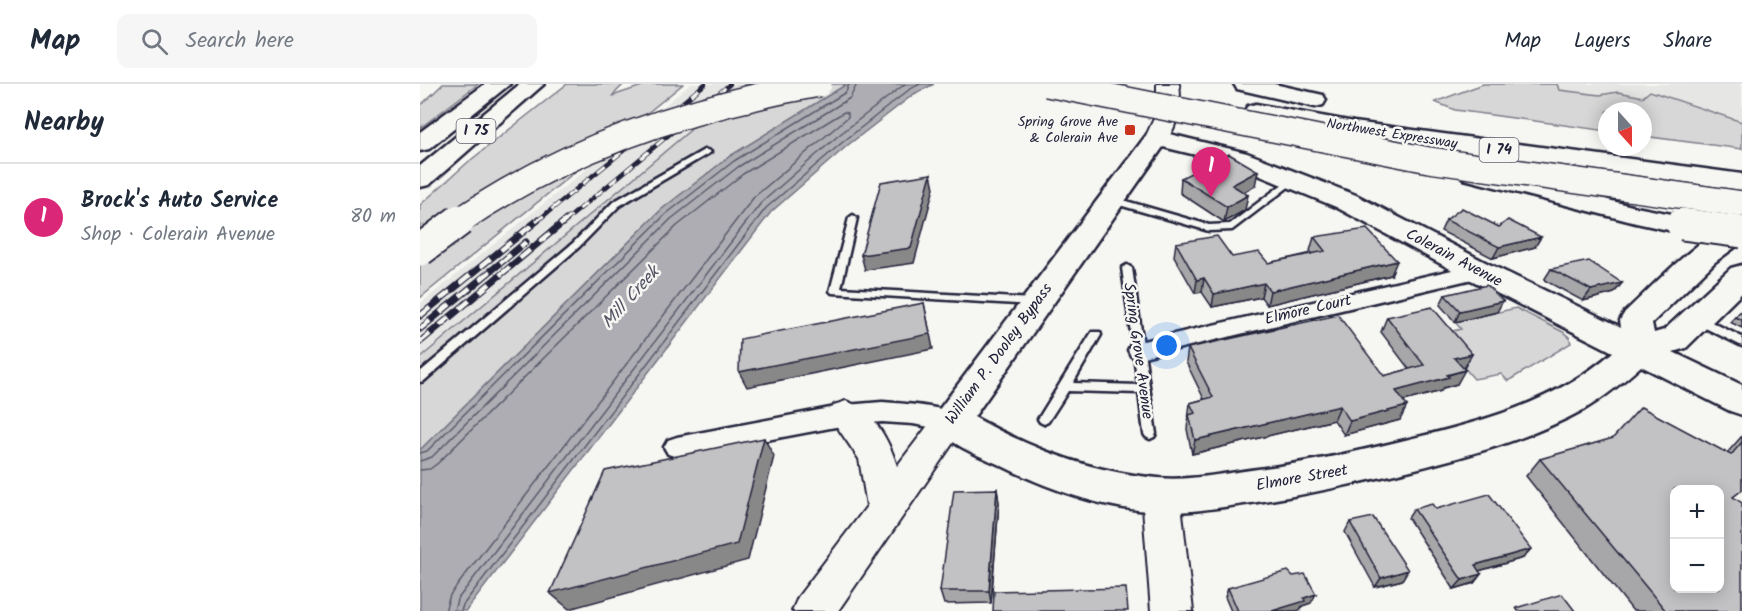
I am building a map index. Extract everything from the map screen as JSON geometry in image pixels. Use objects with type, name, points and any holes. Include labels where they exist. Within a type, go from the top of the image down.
[{"type":"main road","name":"I 75","points":[[420,144],[499,84]]},
{"type":"main road","name":"I 75","points":[[420,179],[533,84]]},
{"type":"main road","points":[[420,250],[484,205],[574,158],[672,120],[724,104],[819,84]]},
{"type":"main road","points":[[1047,84],[1429,160],[1742,204]]},
{"type":"main road","name":"Northwest Expressway","points":[[1245,84],[1262,100],[1354,129],[1742,182]]},
{"type":"main road","name":"Northwest Expressway","points":[[1163,86],[1389,114],[1598,144]]},
{"type":"main road","name":"William P. Dooley Bypass","points":[[813,611],[1157,138],[1164,126],[1163,86]]},
{"type":"main road","points":[[1262,100],[1301,130],[1636,215],[1682,224],[1742,231]]},
{"type":"main road","name":"Colerain Avenue","points":[[1157,138],[1238,158],[1346,201],[1478,271],[1737,395]]},
{"type":"main road","points":[[1652,150],[1742,162]]},
{"type":"main road","points":[[1738,283],[1674,340],[1638,348],[1636,320],[1705,255],[1742,231]]},
{"type":"main road","name":"Elmore Street","points":[[951,421],[985,441],[1033,464],[1077,479],[1161,495],[1211,492],[1312,478],[1457,443],[1512,426],[1570,400],[1610,374],[1638,348]]},
{"type":"main road","points":[[846,414],[865,433],[876,450],[883,482],[886,512]]},
{"type":"main road","points":[[1161,495],[1172,611]]},
{"type":"street","name":"Elmore Court","points":[[1139,350],[1478,271]]},
{"type":"street","points":[[677,447],[846,414],[892,413],[951,421]]},
{"type":"lane","points":[[420,378],[576,245],[616,204],[707,152]]},
{"type":"lane","points":[[1112,200],[1209,228],[1232,226],[1295,179]]},
{"type":"lane","points":[[853,218],[835,291],[1036,303]]},
{"type":"lane","name":"Spring Grove Avenue","points":[[1126,268],[1150,434]]},
{"type":"lane","points":[[1696,319],[1742,342]]},
{"type":"lane","points":[[1044,419],[1096,335]]},
{"type":"lane","points":[[1065,387],[1144,389]]},
{"type":"shaded area","points":[[443,84],[478,84],[420,128],[420,106]]},
{"type":"shaded area","points":[[567,84],[624,84],[612,96],[648,84],[683,84],[420,298],[420,205],[467,163]]},
{"type":"shaded area","points":[[691,84],[745,84],[420,358],[420,304]]},
{"type":"shaded area","points":[[745,84],[847,84],[730,156],[662,209],[420,450],[420,358]]},
{"type":"shaded area","points":[[1483,84],[1557,84],[1559,90],[1600,95],[1618,92],[1643,97],[1650,91],[1742,122],[1742,149],[1652,137],[1652,102],[1598,102],[1598,130],[1455,110],[1435,102]]},
{"type":"shaded area","points":[[1493,84],[1742,84],[1742,137],[1652,113],[1652,102],[1598,103]]},
{"type":"shaded area","points":[[1516,308],[1563,332],[1569,337],[1571,343],[1508,381],[1501,374],[1474,379],[1436,335],[1461,329],[1455,322]]},
{"type":"water","name":"Mill Creek","points":[[847,84],[934,84],[914,94],[848,145],[771,212],[466,611],[420,611],[420,450],[662,209],[730,156]]},
{"type":"building","points":[[1229,154],[1258,171],[1232,185],[1248,195],[1227,207],[1181,178]]},
{"type":"building","points":[[931,174],[911,248],[861,255],[881,182]]},
{"type":"building","points":[[1462,208],[1499,227],[1508,220],[1541,237],[1499,247],[1446,220]]},
{"type":"building","points":[[1367,229],[1397,261],[1270,291],[1264,283],[1214,294],[1204,278],[1197,280],[1176,243],[1217,236],[1232,257],[1259,252],[1268,263],[1325,251],[1314,237]]},
{"type":"building","points":[[1589,261],[1622,283],[1591,290],[1551,269]]},
{"type":"building","points":[[1487,285],[1503,301],[1460,311],[1445,295]]},
{"type":"building","points":[[924,303],[930,334],[739,372],[740,339]]},
{"type":"building","points":[[1432,307],[1472,354],[1454,358],[1465,370],[1447,375],[1449,377],[1396,391],[1407,406],[1350,421],[1340,406],[1195,440],[1189,415],[1195,413],[1190,403],[1213,397],[1188,348],[1338,315],[1384,376],[1424,365],[1387,317]]},
{"type":"building","points":[[1742,310],[1742,320],[1735,317]]},
{"type":"building","points":[[1641,407],[1731,455],[1742,442],[1742,490],[1733,497],[1742,503],[1742,611],[1666,611],[1540,459],[1613,438]]},
{"type":"building","points":[[764,438],[737,544],[550,593],[605,471]]},
{"type":"building","points":[[997,489],[989,591],[940,591],[954,490]]},
{"type":"building","points":[[1489,494],[1531,549],[1475,565],[1481,574],[1462,580],[1414,509],[1432,504],[1436,509]]},
{"type":"building","points":[[1373,517],[1408,570],[1381,578],[1350,522]]},
{"type":"building","points":[[1288,571],[1293,576],[1305,574],[1316,594],[1304,598],[1305,601],[1272,611],[1238,611],[1228,588]]},
{"type":"building","points":[[1126,588],[1128,611],[993,611],[994,591]]},
{"type":"building","points":[[1562,594],[1575,611],[1518,611],[1516,608]]},
{"type":"railway","points":[[536,222],[705,84]]},
{"type":"railway","points":[[564,222],[730,84]]},
{"type":"railway","points":[[420,316],[538,220]]},
{"type":"railway","points":[[420,342],[566,220]]},
{"type":"railway","points":[[420,329],[526,242]]},
{"type":"place","name":"Spring Grove Ave & Colerain Ave","points":[[1130,130]]},
{"type":"place","name":"Brock's Auto Service","points":[[1211,197]]}]
